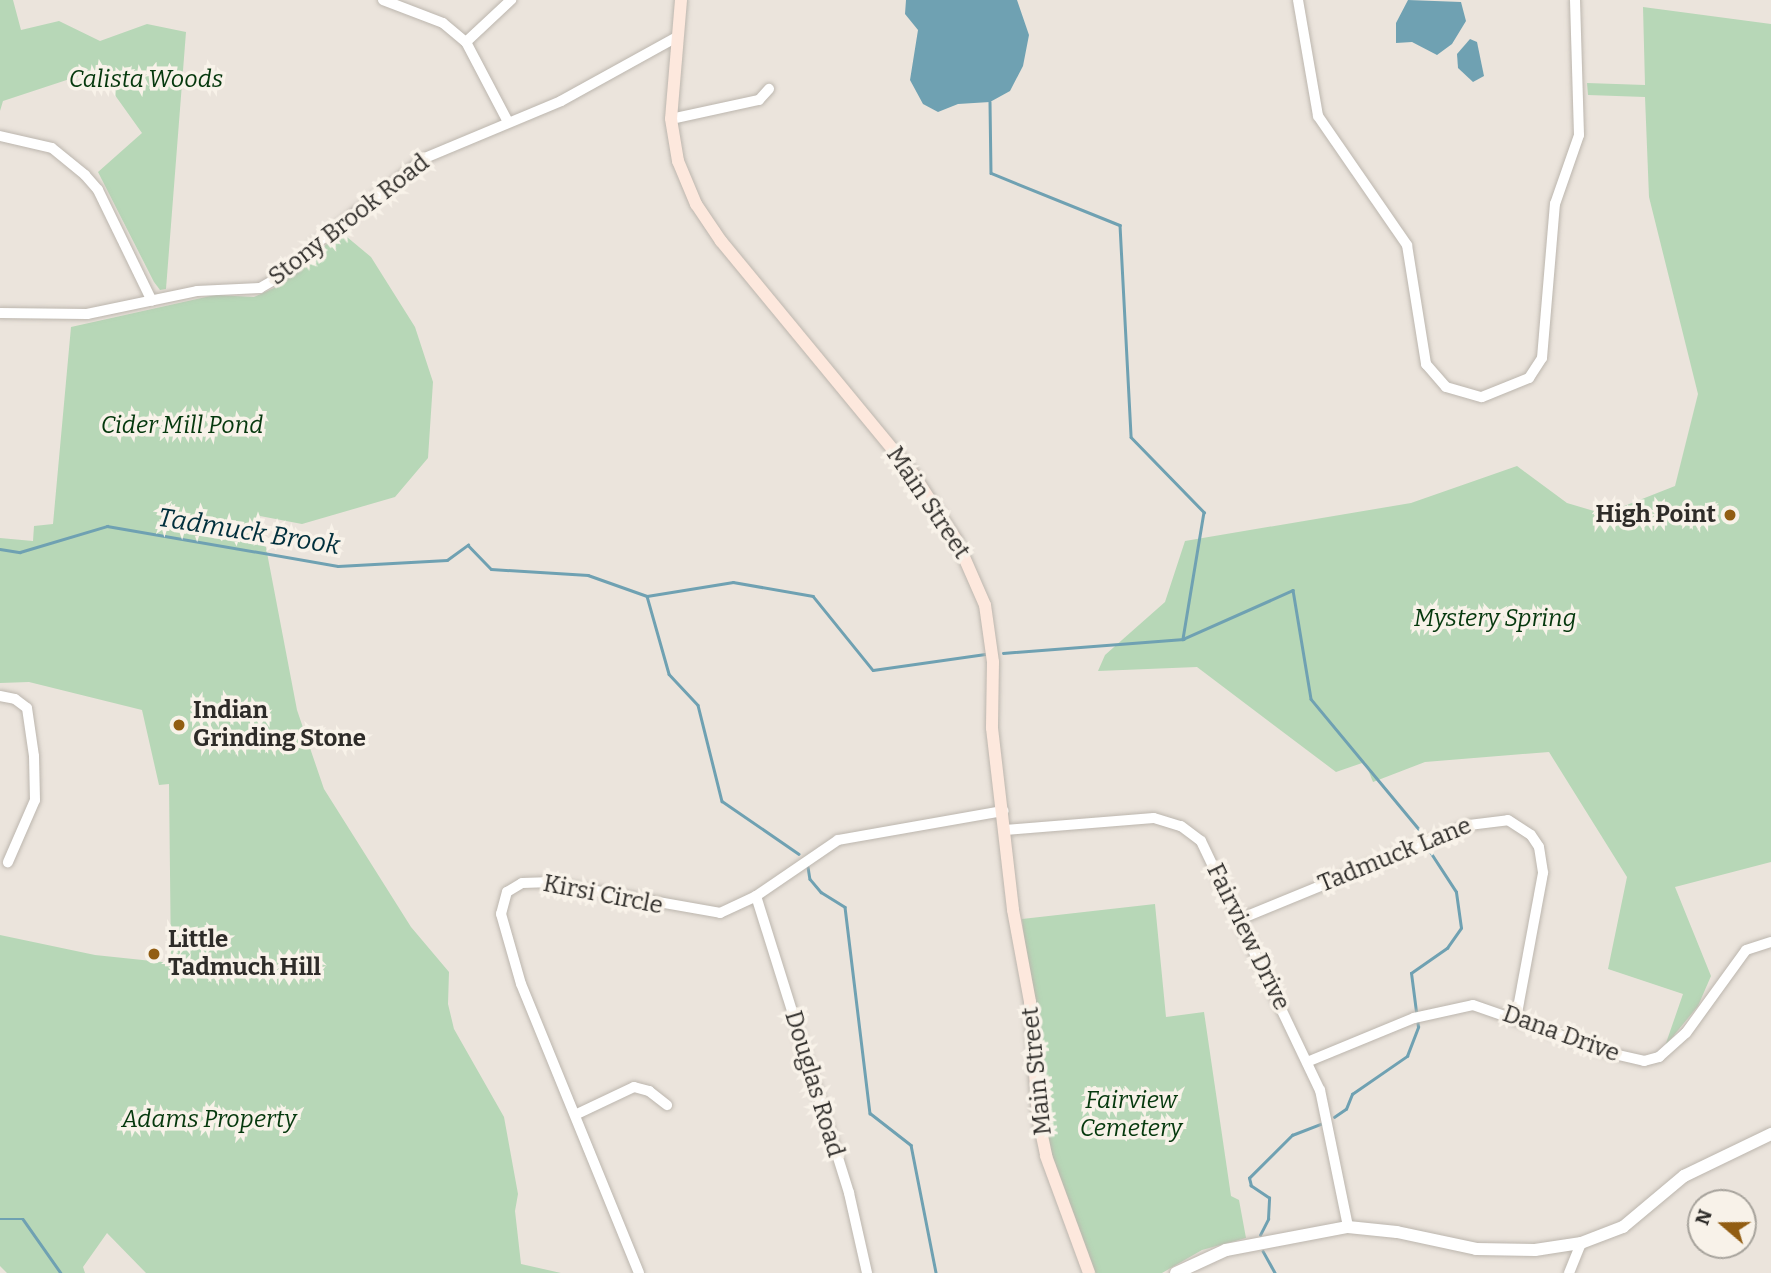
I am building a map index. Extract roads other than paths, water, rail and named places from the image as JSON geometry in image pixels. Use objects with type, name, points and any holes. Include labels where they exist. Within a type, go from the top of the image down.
[{"type":"main road","name":"Main Street","points":[[681,0],[675,38],[671,119],[678,161],[706,222],[913,474],[968,561],[991,627],[992,728],[1030,1002],[1038,1116],[1046,1156],[1089,1273]]},
{"type":"street","points":[[383,0],[443,23],[466,42],[508,122]]},
{"type":"street","points":[[466,42],[511,0]]},
{"type":"street","points":[[1298,0],[1318,116],[1407,245],[1426,364],[1446,387],[1482,397],[1529,378],[1542,358],[1555,204],[1579,135],[1575,0]]},
{"type":"street","name":"Stony Brook Road","points":[[0,313],[87,314],[197,291],[247,291],[272,283],[425,158],[561,101],[675,38]]},
{"type":"street","points":[[671,119],[759,100],[769,89]]},
{"type":"street","points":[[0,136],[52,148],[85,175],[98,190],[152,301]]},
{"type":"street","points":[[0,696],[15,699],[27,708],[34,756],[36,800],[8,862]]},
{"type":"street","name":"Kirsi Circle","points":[[639,1273],[577,1114],[511,957],[501,914],[507,892],[522,883],[545,882],[709,914],[726,911],[755,896],[838,840],[1003,811]]},
{"type":"street","name":"Fairview Drive","points":[[1005,830],[1167,820],[1200,841],[1307,1062],[1331,1132],[1348,1227]]},
{"type":"street","name":"Tadmuck Lane","points":[[1240,919],[1469,825],[1508,820],[1531,835],[1539,848],[1543,873],[1516,1018]]},
{"type":"street","name":"Douglas Road","points":[[755,896],[849,1193],[867,1273]]},
{"type":"street","name":"Dana Drive","points":[[1307,1062],[1413,1018],[1461,1005],[1489,1008],[1633,1059],[1659,1057],[1686,1033],[1746,950],[1771,942]]},
{"type":"street","points":[[577,1114],[604,1098],[634,1087],[649,1091],[667,1105]]},
{"type":"street","points":[[1177,1273],[1226,1250],[1348,1227],[1397,1232],[1476,1249],[1535,1250],[1581,1243],[1623,1227],[1684,1176],[1771,1134]]},
{"type":"street","points":[[1569,1273],[1581,1243]]},
{"type":"water","points":[[906,0],[1017,0],[1029,35],[1023,66],[1010,91],[990,102],[958,104],[938,112],[923,104],[910,80],[918,30],[905,14]]},
{"type":"water","points":[[1408,0],[1461,2],[1466,21],[1452,44],[1437,55],[1412,42],[1396,43],[1396,23]]},
{"type":"water","points":[[1470,39],[1477,42],[1484,76],[1473,82],[1458,68],[1457,54]]},
{"type":"waterway","points":[[990,102],[991,173],[1120,225],[1131,437],[1204,512],[1183,639]]},
{"type":"waterway","name":"Tadmuck Brook","points":[[0,549],[20,552],[107,526],[338,566],[447,560],[468,545],[491,569],[588,575],[647,596],[733,582],[813,596],[873,670],[985,654]]},
{"type":"waterway","name":"Tadmuck Brook","points":[[1003,653],[1183,639],[1293,590],[1311,699],[1423,834]]},
{"type":"waterway","points":[[647,596],[669,674],[698,705],[722,801],[799,854]]},
{"type":"waterway","name":"Tadmuck Brook","points":[[1334,1117],[1346,1109],[1352,1094],[1407,1056],[1418,1027],[1411,973],[1447,948],[1461,928],[1456,892],[1428,849]]},
{"type":"waterway","points":[[808,867],[810,879],[821,892],[845,907],[870,1113],[911,1145],[936,1273]]},
{"type":"waterway","name":"Tadmuck Brook","points":[[1260,1235],[1268,1219],[1269,1198],[1251,1186],[1249,1178],[1292,1135],[1321,1124]]},
{"type":"waterway","points":[[0,1219],[23,1219],[61,1273]]},
{"type":"waterway","name":"Tadmuck Brook","points":[[1263,1251],[1275,1273]]},
{"type":"place","name":"High Point","points":[[1730,515]]},
{"type":"place","name":"Indian Grinding Stone","points":[[179,725]]},
{"type":"place","name":"Little Tadmuch Hill","points":[[154,954]]},
{"type":"park label","name":"Calista Woods","points":[[146,80]]},
{"type":"park label","name":"Cider Mill Pond","points":[[182,426]]},
{"type":"park label","name":"Mystery Spring","points":[[1495,619]]},
{"type":"park label","name":"Fairview Cemetery","points":[[1131,1115]]},
{"type":"park label","name":"Adams Property","points":[[209,1120]]}]
